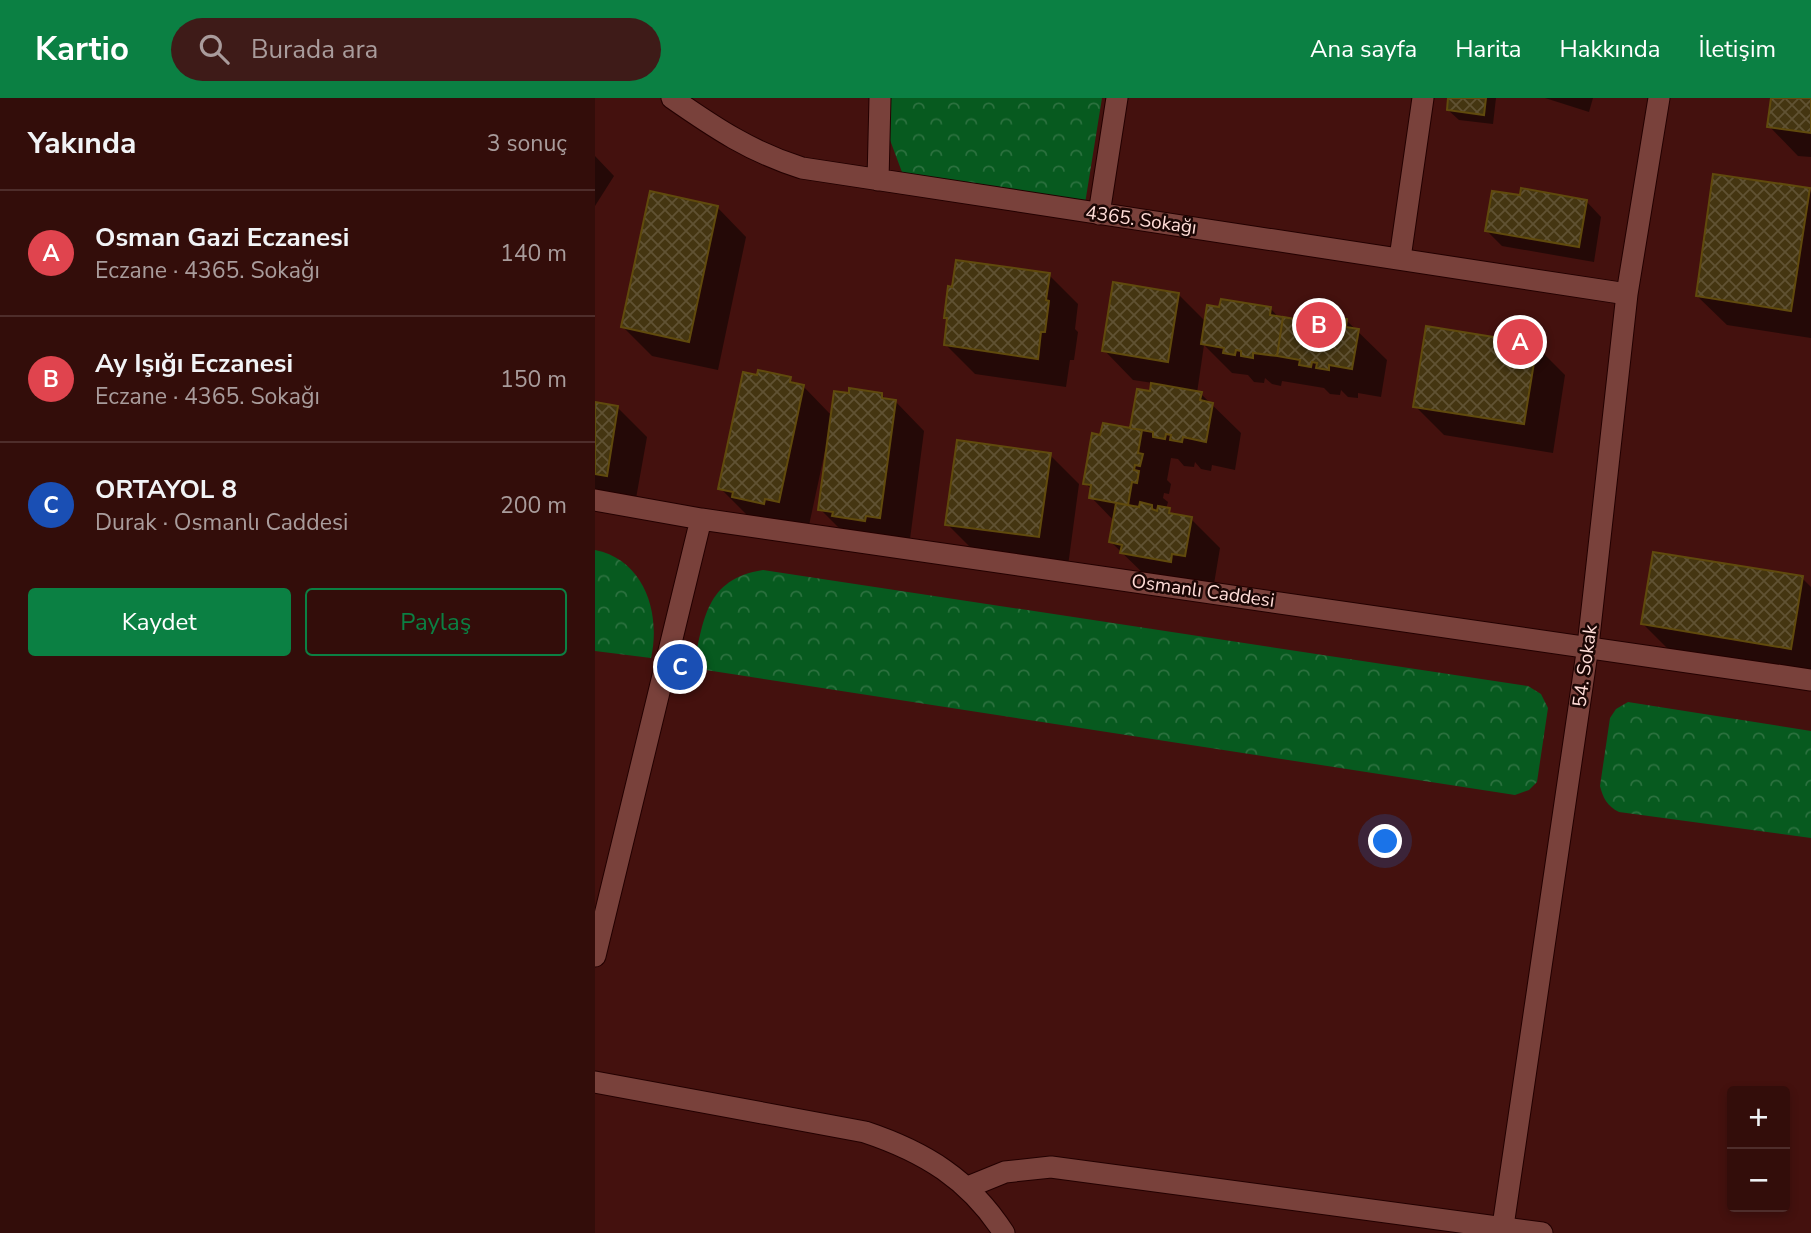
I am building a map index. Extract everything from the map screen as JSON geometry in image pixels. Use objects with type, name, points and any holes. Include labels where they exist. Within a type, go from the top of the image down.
[{"type":"street","name":"4365. Sokağı","points":[[672,98],[743,145],[802,168],[1627,294]]},
{"type":"street","points":[[878,180],[880,98]]},
{"type":"street","points":[[1099,214],[1117,98]]},
{"type":"street","points":[[1400,258],[1423,98]]},
{"type":"street","name":"54. Sokak","points":[[1503,1230],[1588,646],[1627,294],[1659,98]]},
{"type":"street","name":"Osmanlı Caddesi","points":[[595,500],[701,519],[1811,680]]},
{"type":"street","points":[[595,956],[701,519]]},
{"type":"street","points":[[595,1082],[865,1132],[920,1153],[945,1169],[968,1187],[988,1208],[1004,1233]]},
{"type":"street","points":[[968,1187],[1005,1172],[1051,1167],[1503,1230],[1542,1233]]},
{"type":"green space","points":[[890,98],[1102,98],[1083,216],[909,191],[890,140]]},
{"type":"green space","points":[[595,550],[626,565],[645,591],[653,624],[651,658],[595,651]]},
{"type":"green space","points":[[763,570],[1528,686],[1541,694],[1548,708],[1537,782],[1529,790],[1515,795],[693,668],[705,618],[718,592],[729,582]]},
{"type":"green space","points":[[1628,702],[1811,731],[1811,838],[1619,812],[1611,807],[1600,786],[1610,718],[1616,709]]},
{"type":"building","points":[[1448,98],[1486,98],[1484,115],[1447,110]]},
{"type":"building","points":[[1771,98],[1811,98],[1811,133],[1767,127]]},
{"type":"building","points":[[1713,174],[1810,188],[1791,311],[1696,296]]},
{"type":"building","points":[[1521,188],[1587,200],[1579,247],[1485,231],[1492,191],[1520,195]]},
{"type":"building","points":[[650,191],[718,206],[689,342],[621,327]]},
{"type":"building","points":[[956,260],[1050,273],[1045,332],[1041,332],[1038,359],[944,345],[948,286],[952,287]]},
{"type":"building","points":[[1113,282],[1179,293],[1168,362],[1102,351]]},
{"type":"building","points":[[1221,299],[1271,307],[1270,315],[1283,317],[1277,356],[1253,353],[1253,358],[1241,356],[1241,351],[1236,350],[1235,355],[1223,353],[1224,348],[1201,344],[1207,305],[1219,307]]},
{"type":"building","points":[[1297,311],[1347,319],[1346,327],[1359,329],[1352,369],[1329,365],[1329,370],[1316,368],[1317,363],[1312,362],[1311,367],[1299,365],[1300,360],[1277,356],[1283,317],[1295,319]]},
{"type":"building","points":[[1426,326],[1537,344],[1524,424],[1413,407]]},
{"type":"building","points":[[758,370],[791,377],[790,382],[804,385],[779,502],[765,499],[764,504],[732,497],[733,492],[718,489],[743,372],[757,375]]},
{"type":"building","points":[[1151,383],[1202,392],[1200,400],[1213,403],[1206,442],[1183,437],[1182,442],[1170,440],[1171,435],[1166,434],[1165,439],[1153,437],[1153,432],[1130,428],[1137,389],[1150,391]]},
{"type":"building","points":[[849,388],[882,393],[882,398],[896,400],[880,518],[866,516],[865,521],[832,516],[833,512],[818,510],[834,391],[849,393]]},
{"type":"building","points":[[595,402],[618,406],[607,476],[595,474]]},
{"type":"building","points":[[1103,423],[1142,430],[1138,453],[1143,454],[1140,466],[1135,465],[1134,470],[1139,471],[1137,483],[1132,482],[1128,505],[1089,498],[1091,485],[1083,484],[1092,433],[1100,435]]},
{"type":"building","points":[[957,440],[1051,453],[1039,537],[945,525]]},
{"type":"building","points":[[1140,502],[1152,505],[1152,509],[1157,511],[1158,506],[1170,508],[1169,513],[1192,517],[1185,556],[1172,554],[1171,562],[1120,553],[1122,545],[1109,542],[1116,503],[1139,507]]},
{"type":"building","points":[[1653,552],[1803,576],[1791,649],[1641,624]]},
{"type":"place","name":"Ay Işığı Eczanesi","points":[[1319,325]]},
{"type":"place","name":"Osman Gazi Eczanesi","points":[[1520,342]]},
{"type":"place","name":"ORTAYOL 8","points":[[680,667]]}]
